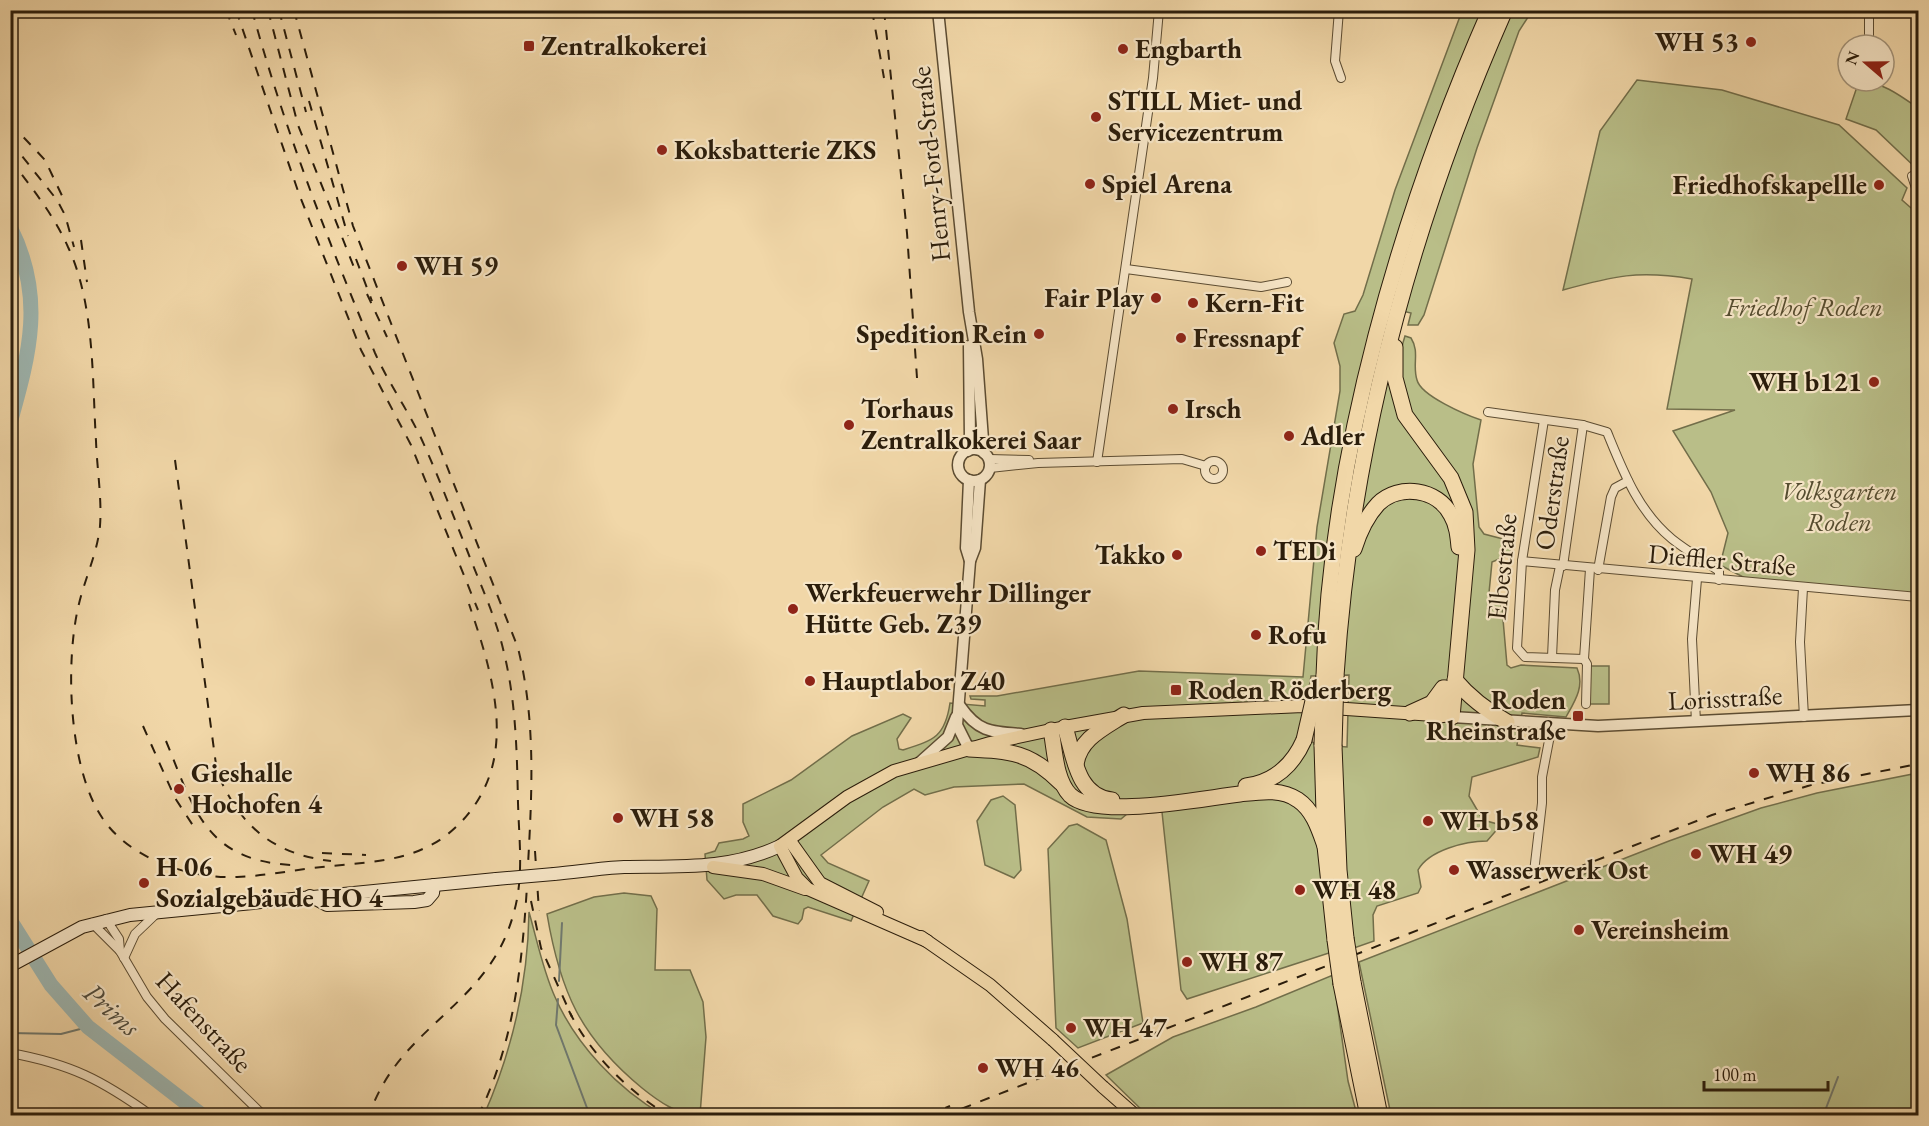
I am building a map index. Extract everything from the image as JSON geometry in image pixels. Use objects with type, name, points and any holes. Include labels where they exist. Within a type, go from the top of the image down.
[{"type":"highway","points":[[1058,728],[1091,794],[1111,800],[1176,795],[1265,781],[1284,771],[1299,752],[1326,676],[1363,457],[1387,342],[1437,143],[1490,10]]},
{"type":"highway","points":[[1395,309],[1451,147],[1505,10]]},
{"type":"highway","points":[[1325,846],[1328,746],[1324,650],[1339,520],[1352,446],[1387,342]]},
{"type":"highway","points":[[1387,342],[1406,415],[1451,478],[1465,512],[1467,550],[1450,679],[1432,703],[1410,713]]},
{"type":"highway","points":[[1341,596],[1359,534],[1379,502],[1402,492],[1412,491],[1423,492],[1444,505],[1457,531],[1459,549],[1447,716]]},
{"type":"highway","points":[[1450,679],[1485,710],[1507,722]]},
{"type":"highway","points":[[1076,765],[1081,748],[1089,738],[1124,715]]},
{"type":"highway","points":[[1058,728],[1063,785]]},
{"type":"highway","points":[[1328,746],[1339,870],[1341,939]]},
{"type":"highway","points":[[969,749],[1018,753],[1041,765],[1080,801],[1108,808],[1261,792],[1285,794],[1305,806],[1318,825],[1325,846],[1368,1116]]},
{"type":"highway","points":[[1347,983],[1380,1116]]},
{"type":"main road","points":[[713,867],[759,855],[785,844],[868,783],[918,764],[969,749],[1058,728],[1124,715],[1303,706],[1447,716]]},
{"type":"main road","points":[[785,844],[797,878],[808,889]]},
{"type":"main road","points":[[785,844],[820,883],[927,941],[990,986],[1136,1116]]},
{"type":"main road","points":[[10,966],[75,930],[106,919],[309,896],[620,867],[713,867],[763,874],[808,889],[927,941]]},
{"type":"street","name":"Henry-Ford-Straße","points":[[938,10],[969,312],[977,359],[988,460]]},
{"type":"street","points":[[1097,462],[1153,78],[1158,10]]},
{"type":"street","points":[[1339,10],[1335,61],[1341,78]]},
{"type":"street","points":[[1869,10],[1869,33]]},
{"type":"street","points":[[1881,10],[1906,10]]},
{"type":"street","points":[[1912,177],[1918,194]]},
{"type":"street","points":[[1126,269],[1261,287],[1287,282]]},
{"type":"street","name":"Henry-Ford-Straße","points":[[968,451],[970,440],[969,312]]},
{"type":"street","points":[[1488,412],[1583,425],[1607,432],[1628,481],[1649,515],[1660,527],[1719,571],[1719,580]]},
{"type":"street","name":"Elbestraße","points":[[1544,420],[1522,561],[1517,648],[1525,657],[1584,659]]},
{"type":"street","name":"Oderstraße","points":[[1552,657],[1555,590],[1561,566],[1583,425]]},
{"type":"street","points":[[974,480],[961,474],[959,464],[961,456],[968,451],[976,450],[988,460],[1038,463],[1182,459],[1206,466]]},
{"type":"street","points":[[969,749],[957,725],[970,561],[975,548],[974,480],[988,460]]},
{"type":"street","points":[[1586,704],[1587,663],[1584,659],[1594,570],[1611,497],[1615,488],[1628,481]]},
{"type":"street","name":"Dieffler Straße","points":[[1522,561],[1594,570],[1918,597]]},
{"type":"street","points":[[1696,722],[1692,639],[1697,579]]},
{"type":"street","points":[[1803,588],[1800,642],[1804,717]]},
{"type":"street","points":[[960,706],[969,719],[982,729],[1025,735]]},
{"type":"street","points":[[918,764],[948,737],[960,706]]},
{"type":"street","name":"Lorisstraße","points":[[1447,716],[1552,725],[1696,722],[1918,710]]},
{"type":"street","points":[[1534,872],[1541,812],[1542,777],[1552,725]]},
{"type":"street","points":[[122,954],[135,934],[159,912]]},
{"type":"street","name":"Hafenstraße","points":[[106,919],[119,939],[122,954],[147,997],[165,1019],[264,1116]]},
{"type":"street","name":"Hafenstraße","points":[[92,923],[122,954]]},
{"type":"street","points":[[10,1053],[70,1067],[94,1077],[152,1116]]},
{"type":"green space","points":[[1462,11],[1532,11],[1519,31],[1477,148],[1424,315],[1418,325],[1408,325],[1411,313],[1377,305],[1368,337],[1402,346],[1405,336],[1411,338],[1415,348],[1416,374],[1420,386],[1445,404],[1481,420],[1473,464],[1479,527],[1484,534],[1511,541],[1511,554],[1492,562],[1489,593],[1499,601],[1502,608],[1507,665],[1511,668],[1521,665],[1577,668],[1579,675],[1578,693],[1566,717],[1522,713],[1517,745],[1540,748],[1538,757],[1472,777],[1469,796],[1483,820],[1501,825],[1487,841],[1449,848],[1423,863],[1418,870],[1421,887],[1418,893],[1377,906],[1373,915],[1374,941],[1354,948],[1328,941],[1329,953],[1187,999],[1181,990],[1162,812],[1127,814],[1121,819],[1087,817],[1024,784],[954,787],[925,795],[914,789],[883,807],[821,855],[828,863],[869,881],[851,921],[808,907],[804,909],[802,919],[798,924],[773,916],[757,895],[736,895],[724,899],[707,880],[705,854],[715,851],[719,843],[749,836],[743,822],[743,804],[791,780],[852,736],[903,714],[911,718],[897,739],[899,749],[903,750],[936,736],[945,723],[950,703],[985,706],[985,700],[971,699],[970,696],[997,696],[1139,671],[1303,677],[1317,527],[1340,391],[1340,366],[1334,343],[1344,314],[1355,311],[1363,295],[1395,190]],"holes":[[[1349,675],[1347,747],[1322,745],[1304,740],[1304,718],[1311,676]]]},
{"type":"green space","name":"Friedhof Roden","points":[[1637,80],[1722,90],[1839,125],[1907,188],[1902,200],[1918,214],[1918,594],[1745,578],[1720,565],[1728,533],[1711,492],[1673,431],[1735,410],[1667,409],[1692,279],[1656,275],[1626,276],[1563,290],[1600,131]]},
{"type":"green space","points":[[1855,93],[1896,93],[1918,108],[1918,170],[1876,130],[1846,119]]},
{"type":"green space","points":[[1590,666],[1609,666],[1609,704],[1590,704]]},
{"type":"green space","points":[[1918,773],[1918,1115],[1391,1115],[1359,962],[1669,841],[1761,808],[1817,793]]},
{"type":"green space","points":[[1003,796],[1015,805],[1021,870],[1014,878],[985,865],[977,821],[991,800]]},
{"type":"green space","points":[[1077,824],[1106,840],[1127,919],[1143,1023],[1078,1048],[1056,1028],[1048,849],[1069,826]]},
{"type":"green space","points":[[624,893],[651,896],[657,909],[655,970],[690,970],[703,1002],[706,1037],[700,1115],[684,1113],[662,1103],[621,1069],[588,1031],[566,989],[547,914],[594,897]]},
{"type":"green space","points":[[529,912],[551,987],[574,1032],[615,1079],[663,1115],[484,1115],[503,1066],[517,1016],[525,965]]},
{"type":"green space","points":[[1333,975],[1348,1081],[1357,1115],[1147,1115],[1106,1075],[1173,1037],[1256,1007]]},
{"type":"waterway","name":"Prims","points":[[10,227],[21,252],[28,277],[31,301],[28,348],[10,423]]},
{"type":"waterway","name":"Prims","points":[[10,920],[51,985],[88,1027],[203,1116]]},
{"type":"waterway","points":[[559,981],[562,923]]},
{"type":"waterway","points":[[558,999],[556,1025],[590,1116]]},
{"type":"waterway","points":[[10,1033],[61,1034],[88,1027]]},
{"type":"waterway","points":[[1823,1116],[1838,1077]]},
{"type":"railway","points":[[226,10],[236,35]]},
{"type":"railway","points":[[236,10],[299,194],[361,350],[411,445],[478,610]]},
{"type":"railway","points":[[252,10],[278,98],[340,269],[375,353],[416,427],[492,614],[508,671],[513,709],[520,858],[519,885],[514,912],[502,945],[485,971],[401,1059],[383,1085],[369,1116]]},
{"type":"railway","points":[[268,10],[298,125],[355,270]]},
{"type":"railway","points":[[279,10],[306,112]]},
{"type":"railway","points":[[294,10],[353,226],[518,648],[524,675],[530,729],[528,865]]},
{"type":"railway","points":[[872,10],[884,78]]},
{"type":"railway","points":[[884,10],[907,233],[917,378]]},
{"type":"railway","points":[[309,101],[348,236]]},
{"type":"railway","points":[[10,123],[45,160],[66,204]]},
{"type":"railway","points":[[10,141],[57,200],[65,215],[74,247]]},
{"type":"railway","points":[[10,159],[42,202],[68,247],[77,269],[88,317],[93,367],[100,526],[78,608],[74,632],[71,687],[73,717],[83,774],[103,819],[115,833],[129,845],[162,864],[219,877],[258,875],[387,860],[413,853],[443,838],[467,816],[479,798],[492,767],[496,744],[497,720],[494,696],[469,604]]},
{"type":"railway","points":[[81,240],[87,282]]},
{"type":"railway","points":[[356,259],[372,301]]},
{"type":"railway","points":[[367,294],[387,337]]},
{"type":"railway","points":[[175,460],[217,772],[236,808],[260,834],[292,852],[331,861]]},
{"type":"railway","points":[[143,726],[175,798],[194,827]]},
{"type":"railway","points":[[166,741],[195,809],[207,827],[221,841],[239,853],[262,861],[291,865]]},
{"type":"railway","points":[[943,1116],[1712,815],[1811,785],[1918,764]]},
{"type":"railway","points":[[535,851],[539,911]]},
{"type":"railway","points":[[322,853],[366,855]]},
{"type":"railway","points":[[478,1116],[500,1061],[514,1004],[527,886]]},
{"type":"railway","points":[[531,901],[541,948],[572,1017]]},
{"type":"railway","points":[[569,1011],[588,1042],[612,1071],[639,1095],[669,1116]]},
{"type":"railway","points":[[10,1095],[19,1116]]},
{"type":"railway","points":[[927,1116],[950,1106]]},
{"type":"place","name":"WH 53","points":[[1751,42]]},
{"type":"place","name":"Zentralkokerei","points":[[529,46]]},
{"type":"place","name":"Engbarth","points":[[1123,49]]},
{"type":"place","name":"STILL Miet- und Servicezentrum","points":[[1096,117]]},
{"type":"place","name":"Koksbatterie ZKS","points":[[662,150]]},
{"type":"place","name":"Spiel Arena","points":[[1090,184]]},
{"type":"place","name":"Friedhofskapellle","points":[[1879,185]]},
{"type":"place","name":"WH 59","points":[[402,266]]},
{"type":"place","name":"Fair Play","points":[[1156,298]]},
{"type":"place","name":"Kern-Fit","points":[[1193,303]]},
{"type":"place","name":"Spedition Rein","points":[[1039,334]]},
{"type":"place","name":"Fressnapf","points":[[1181,338]]},
{"type":"place","name":"WH b121","points":[[1874,382]]},
{"type":"place","name":"Irsch","points":[[1173,409]]},
{"type":"place","name":"Torhaus Zentralkokerei Saar","points":[[849,425]]},
{"type":"place","name":"Adler","points":[[1289,436]]},
{"type":"place","name":"TEDi","points":[[1261,551]]},
{"type":"place","name":"Takko","points":[[1177,555]]},
{"type":"place","name":"Werkfeuerwehr Dillinger Hütte Geb. Z39","points":[[793,609]]},
{"type":"place","name":"Rofu","points":[[1256,635]]},
{"type":"place","name":"Hauptlabor Z40","points":[[810,681]]},
{"type":"place","name":"Roden Röderberg","points":[[1176,690]]},
{"type":"place","name":"Roden Rheinstraße","points":[[1578,716]]},
{"type":"place","name":"WH 86","points":[[1754,773]]},
{"type":"place","name":"Gieshalle Hochofen 4","points":[[179,789]]},
{"type":"place","name":"WH 58","points":[[618,818]]},
{"type":"place","name":"WH b58","points":[[1428,821]]},
{"type":"place","name":"WH 49","points":[[1696,854]]},
{"type":"place","name":"Wasserwerk Ost","points":[[1454,870]]},
{"type":"place","name":"H 06 Sozialgebäude HO 4","points":[[144,883]]},
{"type":"place","name":"WH 48","points":[[1300,890]]},
{"type":"place","name":"Vereinsheim","points":[[1579,930]]},
{"type":"place","name":"WH 87","points":[[1187,962]]},
{"type":"place","name":"WH 47","points":[[1071,1028]]},
{"type":"place","name":"WH 46","points":[[983,1068]]},
{"type":"park label","name":"Volksgarten Roden","points":[[1839,506]]}]
